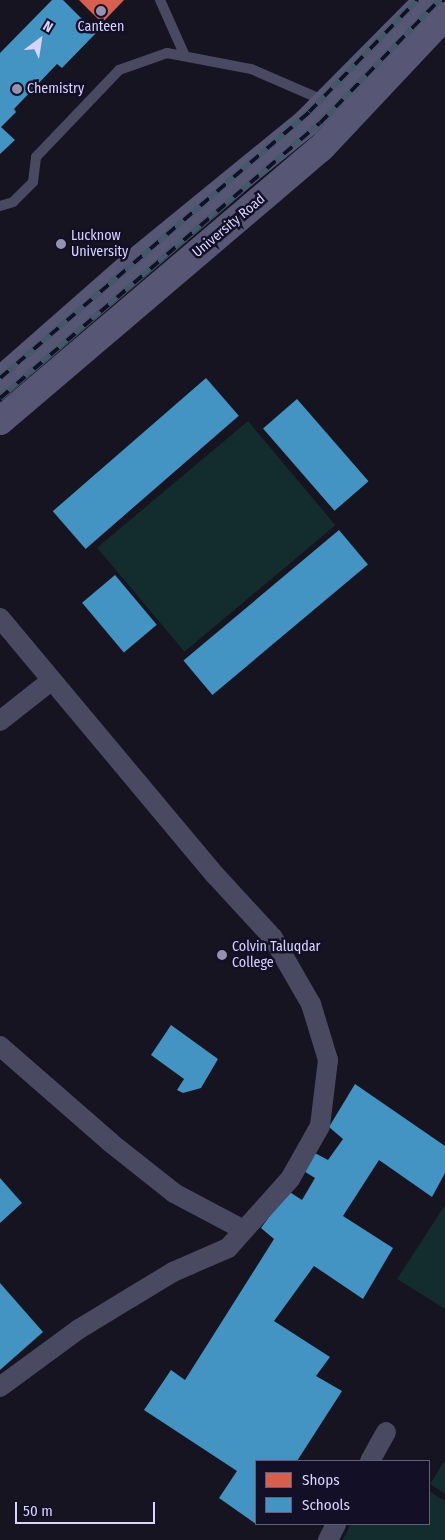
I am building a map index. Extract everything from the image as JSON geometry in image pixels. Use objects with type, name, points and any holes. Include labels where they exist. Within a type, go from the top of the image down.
[{"type":"main road","name":"University Road","points":[[0,421],[321,148],[338,112],[428,0]]},
{"type":"main road","name":"University Road","points":[[0,381],[132,265],[338,112],[445,16]]},
{"type":"street","points":[[0,618],[216,876],[273,938],[311,1004],[328,1060],[320,1126],[290,1179],[228,1248],[173,1272],[79,1329],[0,1387]]},
{"type":"street","points":[[0,721],[52,680]]},
{"type":"street","points":[[0,1046],[111,1143],[174,1193],[244,1230]]},
{"type":"street","points":[[371,1460],[386,1432]]},
{"type":"street","points":[[328,1540],[336,1525]]},
{"type":"lane","points":[[160,0],[185,56]]},
{"type":"lane","points":[[0,206],[13,202],[33,182],[36,157],[119,70],[167,53],[251,69],[338,112]]},
{"type":"green space","points":[[248,421],[335,525],[185,652],[97,548]]},
{"type":"green space","points":[[445,1205],[445,1309],[397,1279]]},
{"type":"green space","points":[[445,1460],[445,1494],[430,1484]]},
{"type":"green space","points":[[430,1492],[445,1501],[445,1540],[343,1540],[350,1525],[430,1525]]},
{"type":"building: Shops","name":"Canteen","points":[[79,0],[124,0],[102,23]]},
{"type":"building: Schools","name":"Chemistry","points":[[52,0],[63,0],[96,33],[62,68],[57,64],[14,109],[16,112],[1,127],[15,140],[0,154],[0,53]]},
{"type":"building: Schools","points":[[206,378],[239,416],[86,549],[53,511]]},
{"type":"building: Schools","points":[[297,399],[369,481],[335,511],[263,429]]},
{"type":"building: Schools","points":[[339,530],[368,564],[212,695],[183,660]]},
{"type":"building: Schools","points":[[115,575],[157,625],[124,652],[82,603]]},
{"type":"building: Schools","points":[[171,1025],[218,1059],[201,1088],[183,1093],[177,1090],[184,1079],[151,1055]]},
{"type":"building: Schools","points":[[355,1084],[445,1146],[445,1173],[432,1197],[379,1160],[343,1216],[393,1248],[363,1299],[314,1266],[274,1321],[330,1357],[316,1376],[342,1391],[298,1460],[255,1460],[255,1523],[219,1498],[237,1471],[144,1410],[171,1370],[185,1380],[274,1239],[261,1228],[288,1191],[302,1200],[315,1178],[302,1170],[313,1152],[328,1160],[343,1139],[329,1127]]},
{"type":"building: Schools","points":[[0,1178],[22,1203],[0,1223]]},
{"type":"building: Schools","points":[[0,1283],[43,1332],[0,1370]]},
{"type":"railway","points":[[0,378],[309,112],[417,0]]},
{"type":"railway","points":[[0,398],[320,123],[439,0]]},
{"type":"place","name":"Canteen","points":[[101,11]]},
{"type":"place","name":"Chemistry","points":[[17,89]]},
{"type":"place","name":"Lucknow University","points":[[61,244]]},
{"type":"place","name":"Colvin Taluqdar College","points":[[222,955]]}]
